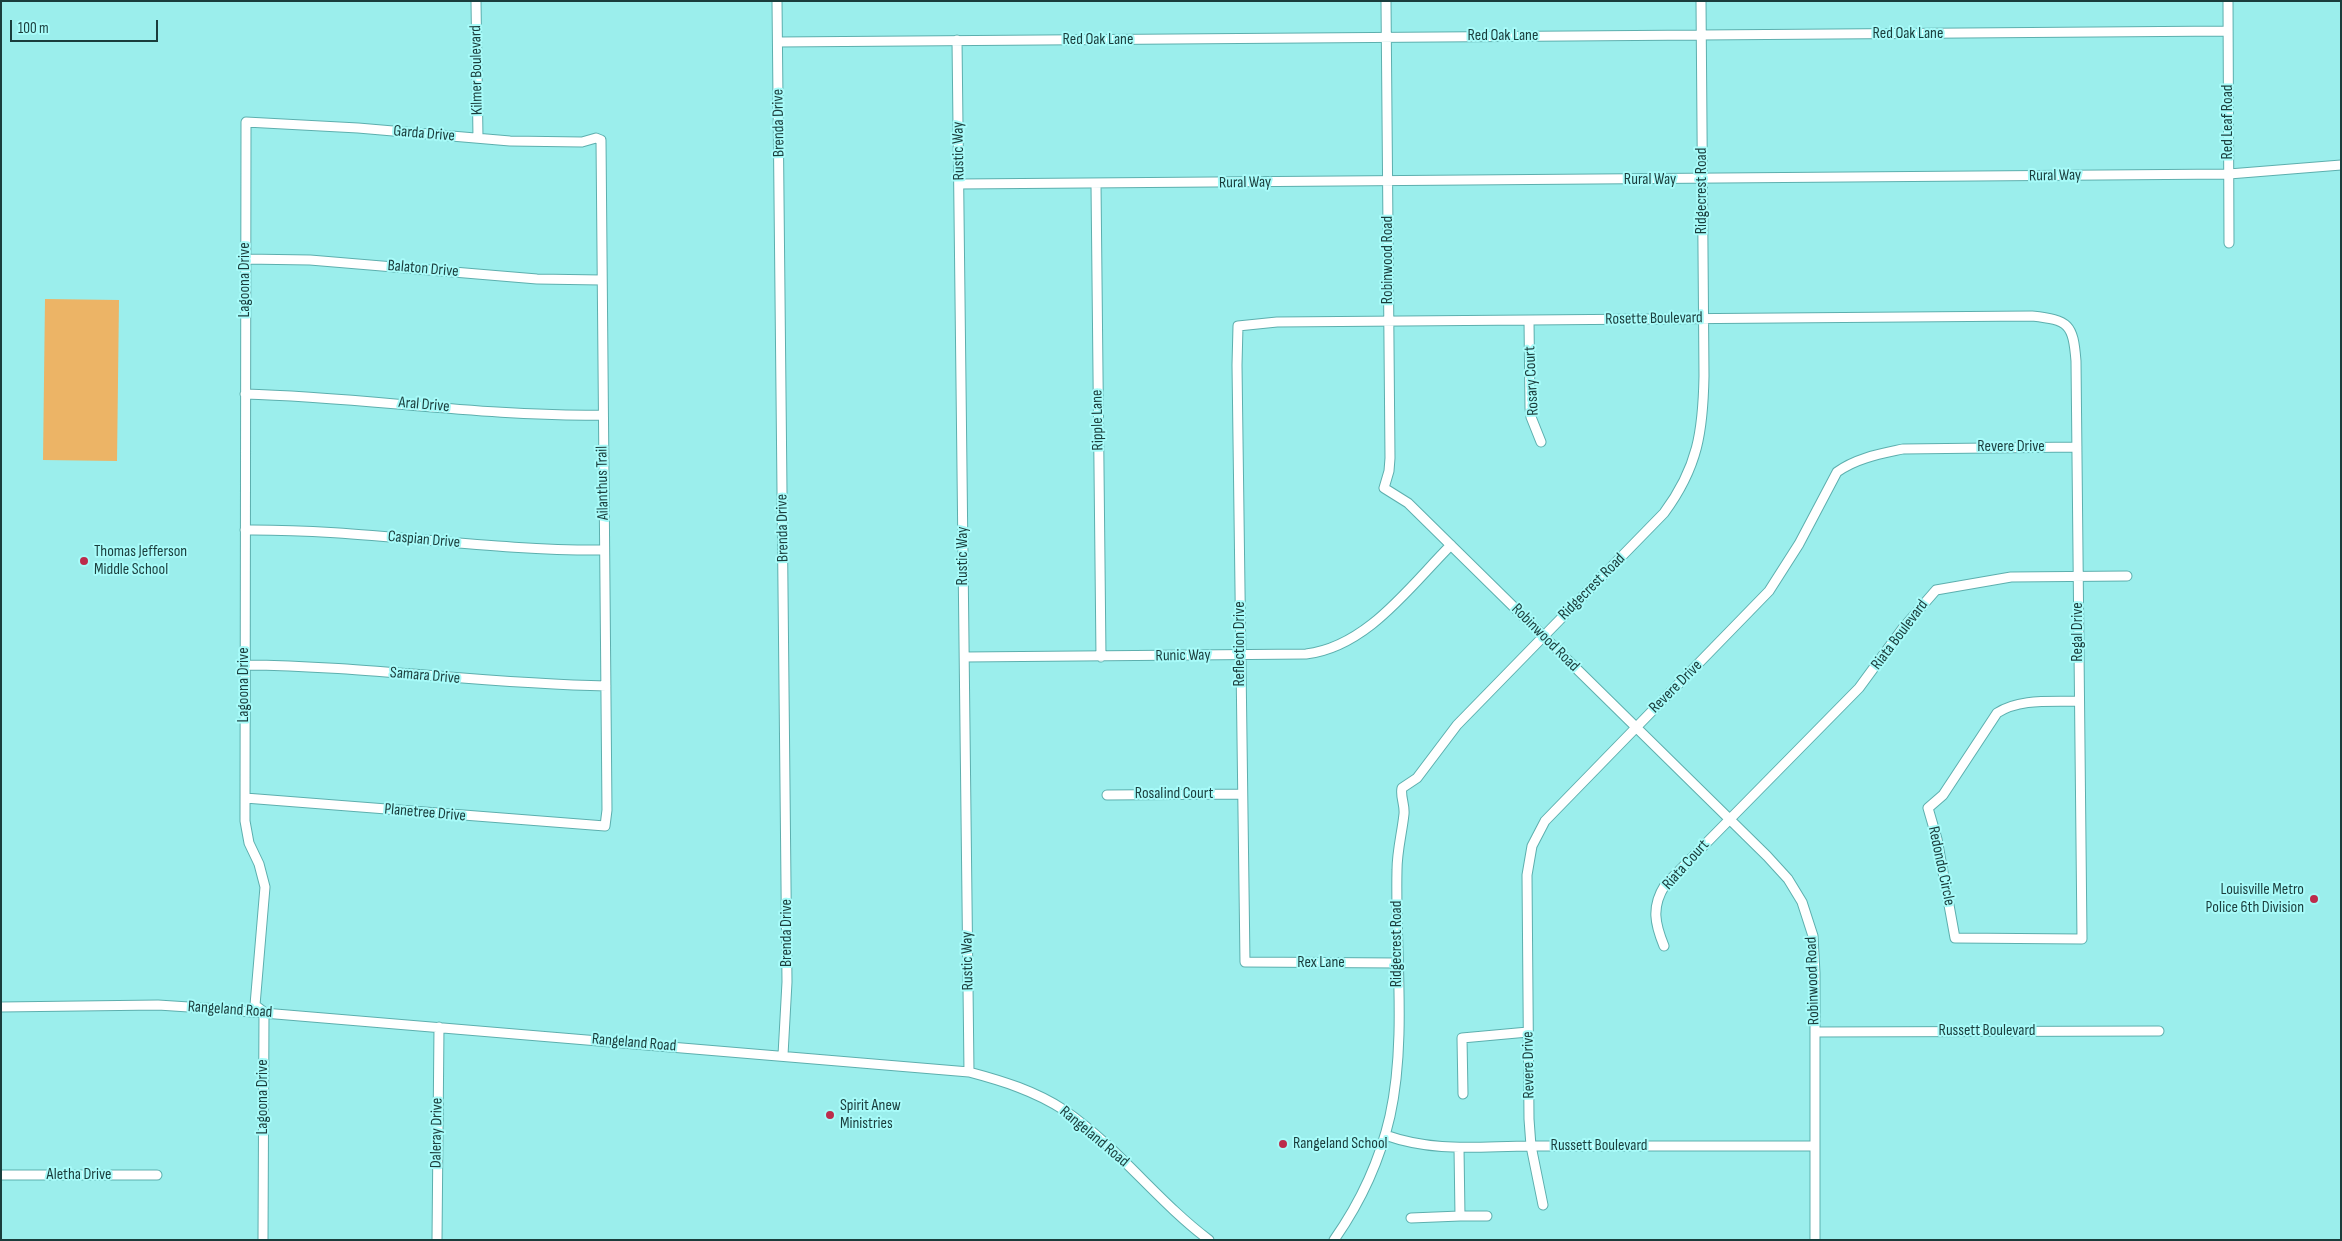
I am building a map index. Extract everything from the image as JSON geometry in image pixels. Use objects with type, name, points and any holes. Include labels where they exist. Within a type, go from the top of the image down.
[{"type":"street","name":"Kilmer Boulevard","points":[[476,1],[478,138]]},
{"type":"street","name":"Brenda Drive","points":[[777,1],[787,972],[783,1055]]},
{"type":"street","name":"Robinwood Road","points":[[1386,1],[1390,458],[1389,471],[1384,488],[1408,503],[1788,879],[1807,913],[1813,936],[1815,1240]]},
{"type":"street","name":"Ridgecrest Road","points":[[1334,1240],[1352,1213],[1372,1172],[1385,1135],[1396,1076],[1397,869],[1405,811],[1402,788],[1417,778],[1456,725],[1664,513],[1684,483],[1696,455],[1702,426],[1704,318],[1701,1]]},
{"type":"street","name":"Red Leaf Road","points":[[2228,1],[2229,243]]},
{"type":"street","name":"Red Oak Lane","points":[[778,42],[2228,31]]},
{"type":"street","name":"Rustic Way","points":[[957,40],[969,1072]]},
{"type":"street","name":"Garda Drive","points":[[246,122],[358,128],[539,142],[582,142],[596,138],[601,140]]},
{"type":"street","name":"Lagoona Drive","points":[[246,122],[245,798],[247,835],[259,864],[265,887],[255,1005],[264,1012],[263,1240]]},
{"type":"street","name":"Ailanthus Trail","points":[[601,140],[607,810],[605,826]]},
{"type":"street","name":"Rural Way","points":[[960,184],[2229,174],[2341,165]]},
{"type":"street","name":"Ripple Lane","points":[[1096,184],[1100,657]]},
{"type":"street","name":"Balaton Drive","points":[[245,259],[310,260],[537,279],[601,280]]},
{"type":"street","name":"Rosette Boulevard","points":[[1238,326],[1277,322],[2032,316],[2058,319],[2067,327]]},
{"type":"street","name":"Rosary Court","points":[[1529,320],[1530,408],[1541,442]]},
{"type":"street","name":"Reflection Drive","points":[[1238,326],[1241,794],[1245,962]]},
{"type":"street","name":"Regal Drive","points":[[2067,327],[2072,336],[2076,362],[2082,939]]},
{"type":"street","name":"Aral Drive","points":[[245,394],[332,397],[533,414],[602,415]]},
{"type":"street","name":"Revere Drive","points":[[1543,1205],[1531,1146],[1528,1032],[1527,875],[1532,846],[1539,831],[1553,812],[1769,590],[1799,544],[1834,476],[1846,465],[1878,454],[1903,449],[2077,447]]},
{"type":"street","name":"Caspian Drive","points":[[244,530],[300,530],[509,548],[604,550]]},
{"type":"street","name":"Runic Way","points":[[964,657],[1306,654],[1326,651],[1347,643],[1362,633],[1396,602],[1451,545]]},
{"type":"street","name":"Riata Boulevard","points":[[1729,819],[1859,688],[1903,628],[1936,590],[2011,577],[2127,576]]},
{"type":"street","name":"Samara Drive","points":[[245,665],[298,665],[535,685],[606,686]]},
{"type":"street","name":"Redondo Circle","points":[[2079,701],[2023,703],[2006,707],[1997,713],[1944,795],[1928,808],[1937,838],[1955,938],[2082,939]]},
{"type":"street","name":"Rosalind Court","points":[[1107,795],[1241,794]]},
{"type":"street","name":"Planetree Drive","points":[[245,798],[605,826]]},
{"type":"street","name":"Riata Court","points":[[1664,946],[1655,919],[1655,907],[1661,892],[1670,879],[1729,819]]},
{"type":"street","name":"Rex Lane","points":[[1245,962],[1397,963]]},
{"type":"street","name":"Rangeland Road","points":[[1,1007],[158,1005],[264,1012],[969,1072],[1014,1085],[1064,1110],[1106,1144],[1153,1191],[1209,1240]]},
{"type":"street","name":"Daleray Drive","points":[[437,1240],[439,1027]]},
{"type":"street","name":"Russett Boulevard","points":[[1815,1032],[2158,1031]]},
{"type":"street","points":[[1463,1094],[1462,1038],[1528,1032]]},
{"type":"street","name":"Russett Boulevard","points":[[1385,1135],[1420,1145],[1459,1148],[1531,1146],[1815,1146]]},
{"type":"street","points":[[1459,1148],[1460,1216]]},
{"type":"street","name":"Aletha Drive","points":[[1,1175],[157,1175]]},
{"type":"street","points":[[1410,1218],[1487,1216]]},
{"type":"shaded area","points":[[45,299],[119,300],[117,461],[43,460]]},
{"type":"place","name":"Thomas Jefferson Middle School","points":[[84,561]]},
{"type":"place","name":"Louisville Metro Police 6th Division","points":[[2314,899]]},
{"type":"place","name":"Spirit Anew Ministries","points":[[830,1115]]},
{"type":"place","name":"Rangeland School","points":[[1283,1144]]}]
